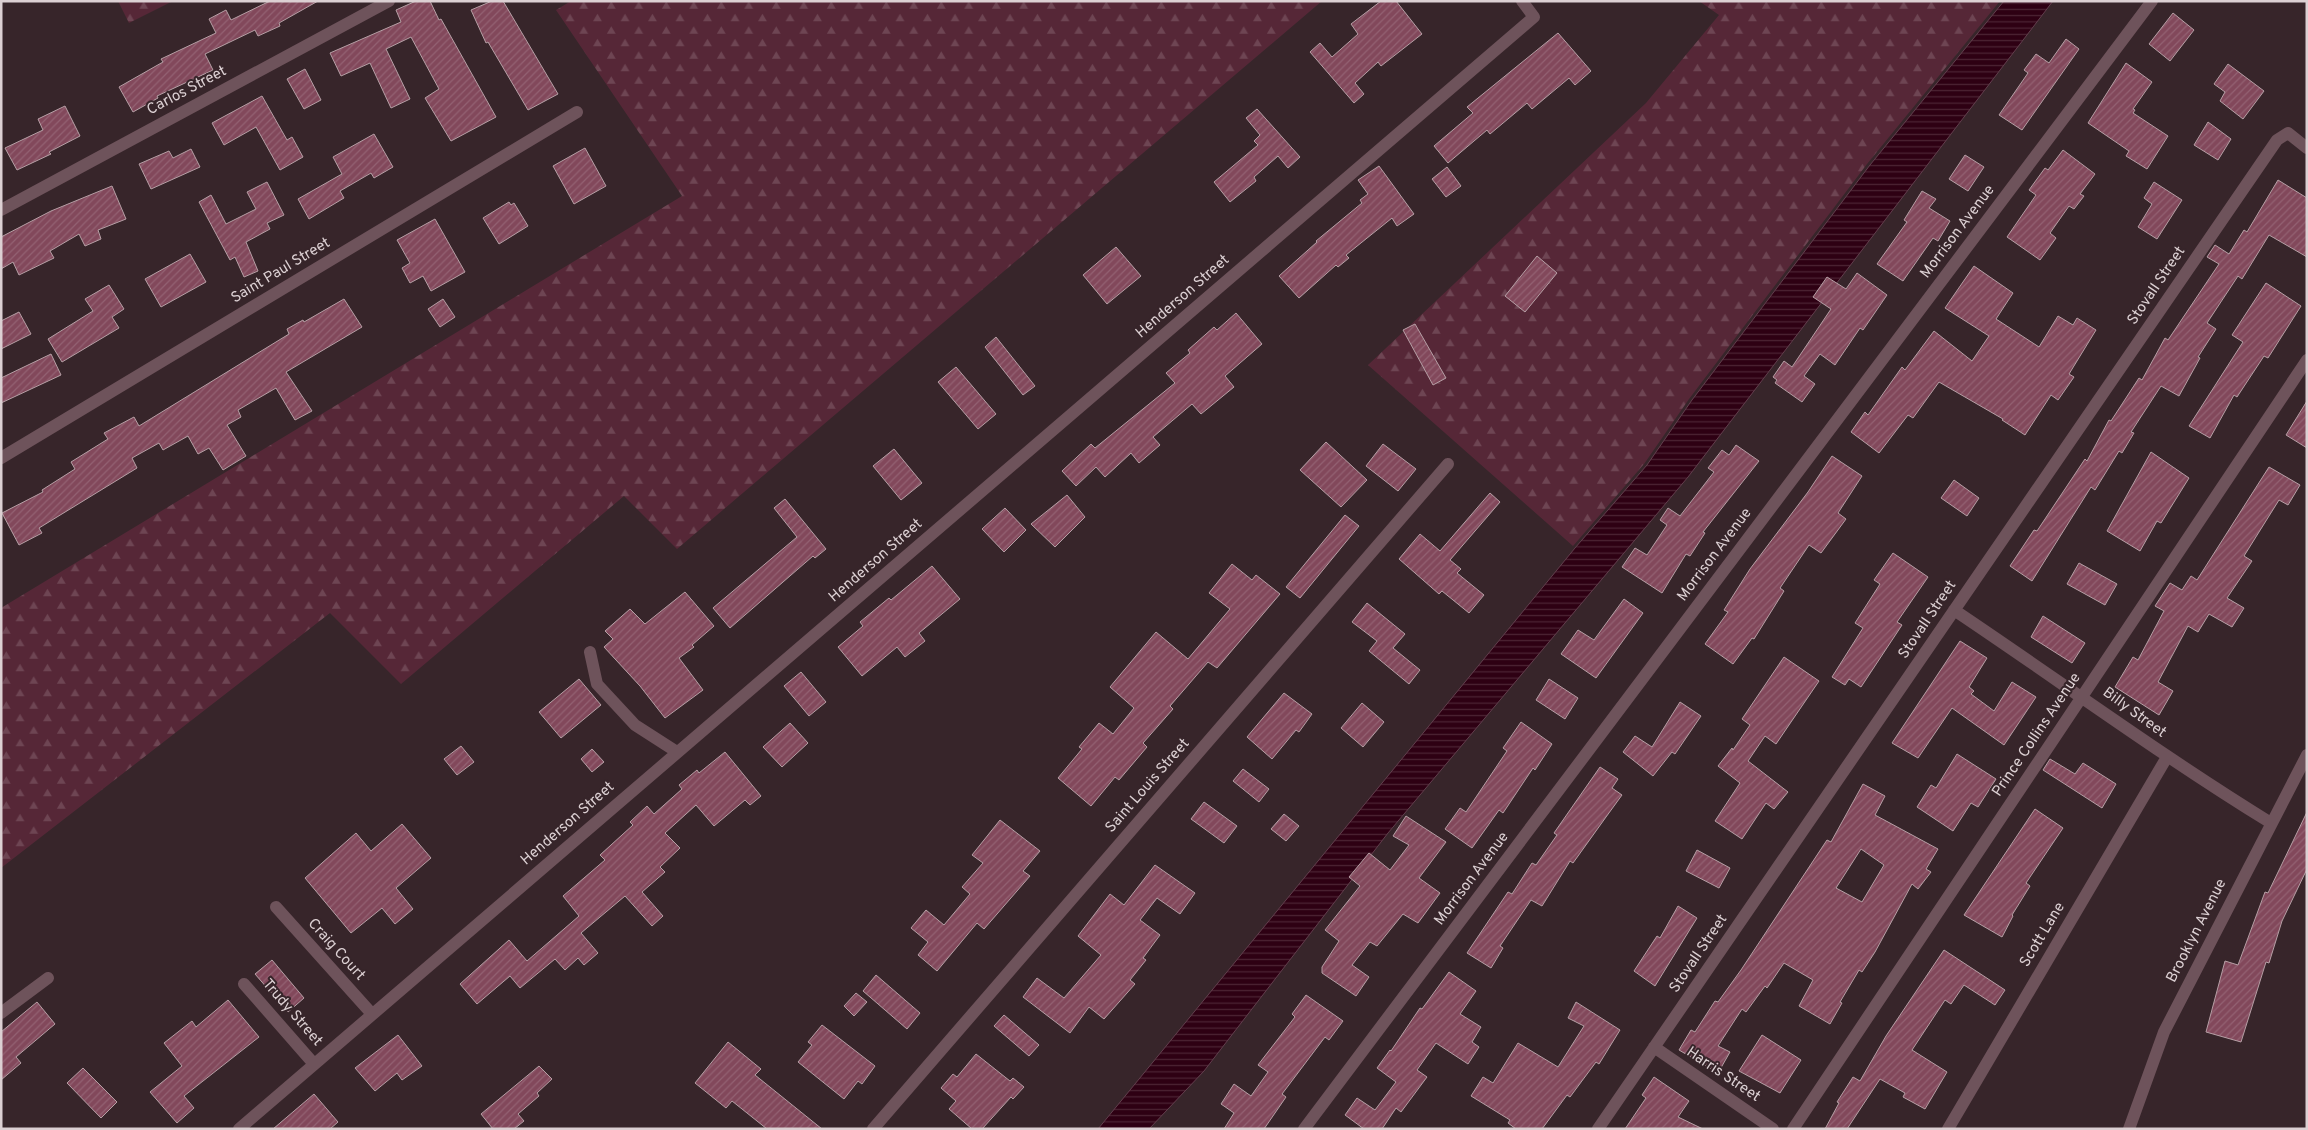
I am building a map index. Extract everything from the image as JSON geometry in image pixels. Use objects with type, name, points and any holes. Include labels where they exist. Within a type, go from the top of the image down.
[{"type":"street","name":"Carlos Street","points":[[1,210],[389,1]]},
{"type":"street","name":"Henderson Street","points":[[239,1129],[1534,17],[1522,1]]},
{"type":"street","name":"Morrison Avenue","points":[[1304,1129],[2152,1]]},
{"type":"street","name":"Saint Paul Street","points":[[1,458],[577,112]]},
{"type":"street","name":"Stovall Street","points":[[1598,1129],[2277,140],[2288,134],[2307,148]]},
{"type":"street","name":"Prince Collins Avenue","points":[[1793,1129],[2307,360]]},
{"type":"street","name":"Saint Louis Street","points":[[873,1129],[1448,464]]},
{"type":"street","name":"Billy Street","points":[[1954,610],[2082,696],[2167,757],[2271,823]]},
{"type":"street","points":[[590,652],[597,684],[635,726],[677,752]]},
{"type":"street","name":"Brooklyn Avenue","points":[[2129,1129],[2164,1032],[2307,755]]},
{"type":"street","name":"Scott Lane","points":[[1948,1129],[2167,757]]},
{"type":"street","name":"Craig Court","points":[[276,907],[372,1014]]},
{"type":"street","points":[[1,1013],[48,978]]},
{"type":"street","name":"Trudy Street","points":[[244,984],[314,1064]]},
{"type":"street","name":"Harris Street","points":[[1654,1048],[1773,1129]]},
{"type":"green space","points":[[118,1],[173,1],[129,23]]},
{"type":"green space","points":[[571,1],[1322,1],[677,549],[624,496],[401,684],[330,613],[1,868],[1,608],[682,196],[556,10]]},
{"type":"green space","points":[[1699,1],[2000,1],[1867,164],[1689,399],[1644,464],[1573,546],[1368,365],[1646,103],[1719,15]]},
{"type":"shaded area","points":[[2004,1],[2053,1],[1688,477],[1388,833],[1204,1071],[1149,1129],[1098,1129],[1575,548],[1647,465],[1692,400],[1870,165]]},
{"type":"building","points":[[270,1],[318,1],[279,23],[280,26],[258,36],[255,30],[205,54],[213,70],[157,96],[158,98],[133,112],[119,87],[163,62],[161,59],[216,33],[209,19],[226,10],[231,20]]},
{"type":"building","points":[[416,1],[430,1],[439,20],[441,19],[496,117],[451,141],[425,98],[439,89],[411,37],[386,49],[410,99],[391,108],[370,63],[341,76],[330,53],[401,22],[396,10]]},
{"type":"building","points":[[492,1],[503,1],[558,94],[528,110],[488,42],[486,43],[471,10]]},
{"type":"building","points":[[1381,1],[1396,1],[1422,34],[1381,66],[1378,62],[1355,83],[1364,94],[1354,103],[1310,52],[1320,43],[1332,57],[1358,34],[1351,24]]},
{"type":"building","points":[[2173,13],[2194,30],[2170,61],[2149,44]]},
{"type":"building","points":[[1558,33],[1591,71],[1575,85],[1569,78],[1532,109],[1527,103],[1490,134],[1487,130],[1448,163],[1434,146],[1473,113],[1467,107]]},
{"type":"building","points":[[2066,39],[2079,49],[2022,130],[1999,115],[2028,73],[2024,70],[2036,54],[2049,63]]},
{"type":"building","points":[[2126,63],[2152,82],[2133,109],[2135,110],[2133,113],[2168,136],[2147,169],[2126,156],[2129,151],[2088,123]]},
{"type":"building","points":[[2228,64],[2264,91],[2243,119],[2220,101],[2225,92],[2214,84]]},
{"type":"building","points":[[305,69],[321,100],[304,109],[287,79]]},
{"type":"building","points":[[262,96],[287,140],[292,137],[303,157],[280,170],[256,127],[224,145],[212,123]]},
{"type":"building","points":[[65,106],[80,136],[49,152],[51,154],[17,170],[5,148],[43,130],[38,119]]},
{"type":"building","points":[[1257,109],[1300,157],[1288,168],[1278,156],[1254,177],[1256,181],[1230,202],[1214,182],[1258,145],[1254,141],[1260,135],[1246,118]]},
{"type":"building","points":[[2208,122],[2231,139],[2218,160],[2194,145]]},
{"type":"building","points":[[374,134],[393,167],[374,178],[371,173],[340,191],[344,198],[309,219],[298,199],[342,174],[333,157]]},
{"type":"building","points":[[585,148],[606,186],[574,204],[553,166]]},
{"type":"building","points":[[191,149],[200,167],[151,189],[139,164],[169,151],[173,158]]},
{"type":"building","points":[[2063,150],[2095,174],[2080,194],[2084,196],[2074,209],[2069,206],[2050,233],[2056,238],[2040,260],[2007,237],[2036,195],[2029,190],[2045,168],[2048,170]]},
{"type":"building","points":[[1965,155],[1984,167],[1968,191],[1949,179]]},
{"type":"building","points":[[1379,166],[1414,214],[1397,226],[1392,218],[1346,255],[1349,258],[1338,267],[1336,265],[1299,298],[1279,276],[1316,241],[1362,203],[1360,200],[1368,194],[1358,180]]},
{"type":"building","points":[[1447,167],[1461,186],[1446,197],[1432,179]]},
{"type":"building","points":[[2278,180],[2307,198],[2307,257],[2269,235],[2242,279],[2238,276],[2207,323],[2216,329],[2198,357],[2200,358],[2179,396],[2161,386],[2131,432],[2134,433],[2122,453],[2119,451],[2095,490],[2091,487],[2032,581],[2010,566],[2034,530],[2037,531],[2085,459],[2087,461],[2109,420],[2111,421],[2139,378],[2142,380],[2165,338],[2168,340],[2219,264],[2207,257],[2215,245],[2229,254],[2244,230],[2247,232]]},
{"type":"building","points":[[267,182],[284,215],[267,223],[270,229],[246,242],[258,271],[244,277],[235,257],[230,260],[199,202],[211,195],[226,224],[256,209],[247,192]]},
{"type":"building","points":[[2154,182],[2182,200],[2157,239],[2138,227],[2152,204],[2144,198]]},
{"type":"building","points":[[112,186],[126,219],[98,230],[101,239],[85,246],[79,234],[50,251],[54,258],[19,275],[13,262],[1,269],[1,237],[51,211]]},
{"type":"building","points":[[1922,191],[1936,199],[1929,208],[1950,221],[1938,241],[1933,238],[1903,281],[1877,264],[1907,222],[1904,220]]},
{"type":"building","points":[[509,202],[511,205],[514,203],[528,226],[499,244],[483,218]]},
{"type":"building","points":[[435,219],[465,272],[431,291],[423,276],[410,283],[402,268],[410,263],[397,240]]},
{"type":"building","points":[[1116,247],[1141,276],[1107,304],[1083,275]]},
{"type":"building","points":[[190,254],[206,282],[161,307],[145,279]]},
{"type":"building","points":[[1537,256],[1557,273],[1525,312],[1505,296]]},
{"type":"building","points":[[1974,266],[2013,293],[1996,319],[2039,347],[2058,316],[2073,325],[2077,318],[2096,330],[2069,374],[2074,377],[2058,400],[2051,395],[2025,435],[2003,419],[1939,382],[1913,418],[1908,415],[1879,453],[1851,432],[1865,412],[1868,415],[1902,367],[1905,370],[1934,331],[1972,361],[1989,336],[1945,308]]},
{"type":"building","points":[[1857,273],[1887,295],[1863,330],[1860,328],[1835,365],[1820,354],[1804,376],[1815,384],[1802,402],[1775,383],[1777,380],[1773,377],[1784,361],[1792,367],[1831,309],[1813,297],[1827,277],[1846,289]]},
{"type":"building","points":[[2266,283],[2301,306],[2268,358],[2264,356],[2237,397],[2234,395],[2210,438],[2189,426],[2243,342],[2232,335]]},
{"type":"building","points":[[109,285],[124,309],[112,317],[119,328],[62,362],[48,339],[93,311],[85,299]]},
{"type":"building","points":[[344,299],[362,327],[286,372],[312,411],[295,420],[276,388],[238,410],[241,417],[227,425],[246,456],[223,470],[209,448],[198,454],[188,436],[163,450],[159,443],[132,458],[137,468],[39,528],[42,533],[19,545],[2,513],[43,492],[42,490],[75,469],[71,462],[108,439],[104,433],[134,417],[139,426],[289,334],[287,329],[303,320],[304,322]]},
{"type":"building","points":[[443,299],[455,317],[440,327],[428,309]]},
{"type":"building","points":[[19,312],[31,334],[1,349],[1,321]]},
{"type":"building","points":[[1236,313],[1262,344],[1225,376],[1234,387],[1201,414],[1192,404],[1153,437],[1160,445],[1139,463],[1131,453],[1105,477],[1096,467],[1076,486],[1062,471],[1091,444],[1095,448],[1175,383],[1166,373],[1190,353],[1188,350],[1214,327],[1217,330]]},
{"type":"building","points":[[1415,324],[1446,378],[1433,385],[1403,330]]},
{"type":"building","points":[[996,337],[1035,386],[1023,395],[985,347]]},
{"type":"building","points":[[51,354],[61,375],[1,403],[1,378]]},
{"type":"building","points":[[956,367],[996,414],[978,429],[938,382]]},
{"type":"building","points":[[2307,401],[2307,448],[2286,435]]},
{"type":"building","points":[[1326,442],[1367,480],[1341,507],[1300,470]]},
{"type":"building","points":[[1383,444],[1416,469],[1398,491],[1366,466]]},
{"type":"building","points":[[1736,445],[1759,461],[1703,532],[1705,533],[1690,556],[1686,554],[1662,593],[1622,567],[1635,548],[1647,555],[1667,525],[1660,520],[1668,508],[1680,516],[1714,472],[1708,468],[1722,450],[1729,455]]},
{"type":"building","points":[[894,449],[922,483],[901,500],[873,466]]},
{"type":"building","points":[[2151,452],[2189,478],[2161,523],[2157,521],[2140,551],[2107,531]]},
{"type":"building","points":[[1832,456],[1862,476],[1838,513],[1846,519],[1821,553],[1809,545],[1780,588],[1784,591],[1754,639],[1752,638],[1733,664],[1705,644],[1728,612],[1724,610],[1750,569],[1808,492]]},
{"type":"building","points":[[2269,467],[2300,485],[2288,505],[2279,500],[2244,556],[2252,561],[2227,598],[2244,608],[2232,627],[2209,614],[2198,632],[2188,626],[2158,682],[2173,691],[2159,715],[2115,687],[2133,657],[2138,660],[2164,611],[2155,606],[2170,583],[2182,590],[2191,576],[2197,580]]},
{"type":"building","points":[[1954,480],[1979,498],[1967,516],[1941,498]]},
{"type":"building","points":[[1490,493],[1500,502],[1450,560],[1461,569],[1457,573],[1484,595],[1469,613],[1442,591],[1439,594],[1399,559],[1420,534],[1440,551]]},
{"type":"building","points":[[1067,495],[1085,517],[1055,547],[1031,524]]},
{"type":"building","points":[[785,499],[826,549],[815,558],[813,556],[730,628],[713,608],[797,537],[774,508]]},
{"type":"building","points":[[1005,508],[1026,530],[1004,552],[982,529]]},
{"type":"building","points":[[1345,515],[1359,526],[1300,598],[1286,587]]},
{"type":"building","points":[[1893,553],[1928,577],[1897,622],[1902,625],[1861,687],[1849,679],[1845,685],[1832,677],[1863,628],[1855,623],[1880,584],[1874,580]]},
{"type":"building","points":[[2079,563],[2117,584],[2105,605],[2067,584]]},
{"type":"building","points":[[1232,564],[1252,580],[1256,575],[1280,594],[1217,668],[1208,662],[1170,706],[1173,709],[1143,743],[1147,747],[1119,780],[1115,777],[1091,806],[1058,778],[1082,749],[1079,747],[1099,723],[1113,734],[1134,708],[1110,687],[1156,632],[1188,659],[1230,609],[1209,593]]},
{"type":"building","points":[[932,566],[960,599],[919,633],[925,641],[905,657],[897,647],[862,676],[838,647],[863,626],[860,622],[889,598],[891,600]]},
{"type":"building","points":[[685,592],[714,626],[692,645],[694,647],[679,658],[703,690],[665,718],[640,686],[604,647],[613,639],[605,631],[630,609],[645,624]]},
{"type":"building","points":[[1624,599],[1643,613],[1596,678],[1561,654],[1578,630],[1594,640]]},
{"type":"building","points":[[1367,603],[1405,634],[1393,648],[1420,670],[1409,684],[1369,651],[1377,641],[1352,622]]},
{"type":"building","points":[[2043,616],[2085,643],[2072,663],[2031,637]]},
{"type":"building","points":[[1960,641],[1987,658],[1969,687],[1974,691],[1971,694],[1994,711],[2012,682],[2036,697],[2004,745],[1952,708],[1918,758],[1892,743]]},
{"type":"building","points":[[1784,657],[1819,681],[1776,744],[1765,736],[1748,761],[1788,792],[1774,809],[1766,803],[1742,839],[1715,821],[1740,783],[1718,766],[1732,748],[1733,750],[1750,725],[1742,719]]},
{"type":"building","points":[[801,672],[826,702],[809,716],[784,686]]},
{"type":"building","points":[[579,679],[601,705],[561,738],[539,712]]},
{"type":"building","points":[[1549,679],[1578,698],[1565,719],[1536,700]]},
{"type":"building","points":[[1284,693],[1312,714],[1299,732],[1296,730],[1272,759],[1247,737]]},
{"type":"building","points":[[1680,702],[1701,716],[1675,754],[1672,752],[1653,776],[1623,752],[1635,736],[1652,747]]},
{"type":"building","points":[[1362,703],[1384,722],[1363,747],[1341,728]]},
{"type":"building","points":[[1521,722],[1552,744],[1535,770],[1533,768],[1503,813],[1499,810],[1472,848],[1445,829],[1460,808],[1466,812],[1507,751],[1503,748]]},
{"type":"building","points":[[790,723],[808,743],[782,767],[763,747]]},
{"type":"building","points":[[461,746],[474,762],[457,775],[444,759]]},
{"type":"building","points":[[592,749],[604,762],[592,772],[581,759]]},
{"type":"building","points":[[725,752],[761,796],[750,805],[745,800],[714,826],[696,805],[665,833],[680,848],[660,867],[665,872],[642,892],[663,916],[652,926],[625,896],[581,933],[598,953],[584,965],[578,958],[565,970],[555,959],[520,988],[510,976],[477,1004],[460,984],[509,940],[527,961],[579,916],[563,896],[605,860],[600,855],[633,825],[630,822],[647,806],[654,814],[682,789],[679,785],[697,770],[699,773]]},
{"type":"building","points":[[1957,754],[1996,779],[1978,807],[1971,803],[1953,831],[1917,807],[1931,785],[1936,788]]},
{"type":"building","points":[[2050,759],[2075,774],[2083,763],[2116,784],[2102,808],[2043,770]]},
{"type":"building","points":[[1600,767],[1618,779],[1612,788],[1622,795],[1573,863],[1570,861],[1542,906],[1531,900],[1500,946],[1503,948],[1491,968],[1467,953],[1508,892],[1512,894],[1532,863],[1536,865],[1557,835],[1554,833]]},
{"type":"building","points":[[1243,769],[1269,789],[1259,802],[1233,781]]},
{"type":"building","points":[[1863,784],[1885,796],[1875,815],[1938,849],[1926,869],[1931,872],[1918,889],[1912,884],[1875,952],[1862,972],[1859,970],[1840,1002],[1842,1003],[1830,1024],[1799,1006],[1813,980],[1784,963],[1767,988],[1765,986],[1746,1012],[1742,1009],[1718,1046],[1730,1052],[1718,1073],[1679,1050],[1691,1030],[1695,1032],[1715,1001],[1718,1002],[1741,970],[1827,840],[1831,842]],"holes":[[[1861,849],[1884,865],[1862,902],[1836,888]]]},
{"type":"building","points":[[1204,802],[1237,826],[1224,843],[1191,819]]},
{"type":"building","points":[[2035,809],[2063,828],[2026,883],[2030,886],[2012,915],[2002,937],[1964,915]]},
{"type":"building","points":[[2307,812],[2307,869],[2282,921],[2269,963],[2266,962],[2241,1042],[2206,1032],[2225,961],[2238,965],[2265,892],[2268,893]]},
{"type":"building","points":[[1284,814],[1299,826],[1286,841],[1271,829]]},
{"type":"building","points":[[1406,816],[1446,842],[1419,878],[1440,893],[1418,923],[1403,914],[1377,946],[1370,942],[1352,965],[1369,977],[1356,996],[1322,973],[1322,967],[1339,941],[1325,930],[1360,886],[1349,877],[1369,853],[1390,870],[1409,845],[1393,836]]},
{"type":"building","points":[[1000,820],[1040,851],[1023,871],[1030,876],[984,929],[977,923],[937,971],[918,955],[928,942],[911,928],[926,910],[944,925],[970,894],[962,887],[983,863],[972,855]]},
{"type":"building","points":[[402,824],[431,858],[396,888],[413,909],[395,924],[382,908],[351,933],[305,878],[356,833],[371,851]]},
{"type":"building","points":[[1697,850],[1730,868],[1719,888],[1686,871]]},
{"type":"building","points":[[1155,865],[1195,893],[1180,914],[1157,898],[1140,920],[1160,935],[1143,958],[1146,960],[1130,980],[1135,984],[1104,1019],[1089,1007],[1070,1033],[1023,997],[1037,978],[1064,998],[1101,955],[1078,936],[1110,894],[1124,905]]},
{"type":"building","points":[[1678,906],[1697,918],[1655,986],[1634,971],[1657,936],[1660,938]]},
{"type":"building","points":[[1944,950],[2005,990],[1995,1005],[1964,985],[1951,1004],[1945,1000],[1912,1050],[1947,1072],[1925,1109],[1903,1097],[1905,1093],[1880,1079],[1847,1129],[1825,1129],[1839,1103],[1837,1102],[1853,1077],[1860,1081],[1886,1036]]},
{"type":"building","points":[[272,960],[304,998],[288,1012],[255,974]]},
{"type":"building","points":[[1449,972],[1476,991],[1460,1014],[1481,1027],[1472,1042],[1479,1047],[1468,1064],[1436,1043],[1417,1070],[1427,1077],[1401,1112],[1396,1108],[1382,1129],[1364,1129],[1345,1115],[1357,1098],[1375,1110],[1396,1082],[1377,1068],[1420,1008],[1422,1009]]},
{"type":"building","points":[[876,975],[920,1013],[907,1029],[863,991]]},
{"type":"building","points":[[856,993],[867,1002],[854,1016],[844,1006]]},
{"type":"building","points":[[1306,995],[1343,1021],[1329,1040],[1325,1037],[1282,1094],[1286,1097],[1264,1129],[1224,1129],[1234,1113],[1221,1104],[1234,1084],[1251,1096],[1268,1072],[1258,1065],[1295,1017],[1292,1014]]},
{"type":"building","points":[[228,1000],[259,1037],[184,1096],[194,1108],[177,1123],[150,1092],[182,1066],[164,1043],[192,1021],[196,1027]]},
{"type":"building","points":[[37,1002],[55,1024],[16,1057],[21,1063],[1,1080],[1,1032]]},
{"type":"building","points":[[1576,1002],[1620,1030],[1599,1064],[1596,1062],[1570,1097],[1567,1095],[1542,1129],[1516,1129],[1508,1123],[1510,1120],[1471,1096],[1483,1077],[1493,1083],[1518,1043],[1558,1067],[1584,1026],[1568,1018]]},
{"type":"building","points":[[1004,1015],[1039,1045],[1029,1056],[994,1026]]},
{"type":"building","points":[[822,1025],[875,1066],[862,1084],[858,1081],[844,1099],[798,1062],[812,1045],[808,1042]]},
{"type":"building","points":[[398,1035],[422,1066],[402,1080],[397,1073],[375,1091],[355,1068]]},
{"type":"building","points":[[1762,1035],[1801,1060],[1780,1093],[1739,1071]]},
{"type":"building","points":[[728,1042],[761,1069],[755,1075],[822,1129],[767,1129],[732,1101],[726,1108],[695,1083]]},
{"type":"building","points":[[976,1054],[1010,1081],[1013,1078],[1024,1087],[1013,1099],[1011,1097],[982,1129],[972,1129],[949,1109],[956,1101],[941,1088],[953,1074],[957,1077]]},
{"type":"building","points":[[539,1066],[552,1079],[537,1093],[539,1096],[518,1114],[524,1121],[514,1129],[493,1129],[481,1114]]},
{"type":"building","points":[[83,1068],[117,1102],[101,1118],[67,1083]]},
{"type":"building","points":[[1654,1077],[1689,1101],[1678,1117],[1703,1129],[1625,1129],[1646,1098],[1642,1095]]},
{"type":"building","points":[[314,1094],[338,1122],[330,1129],[273,1129]]}]
